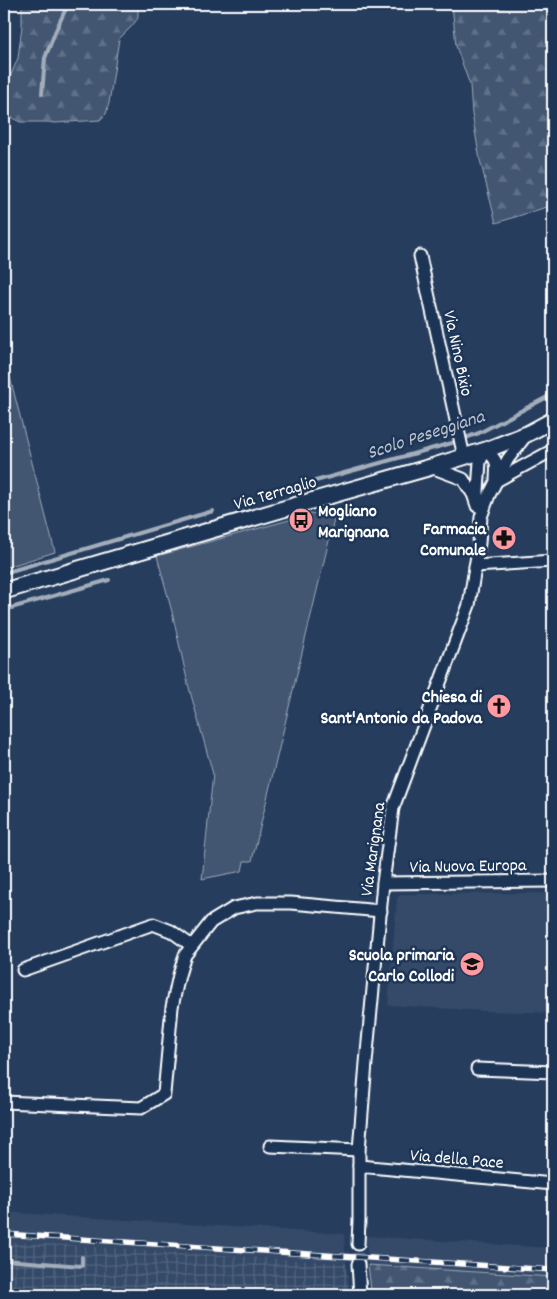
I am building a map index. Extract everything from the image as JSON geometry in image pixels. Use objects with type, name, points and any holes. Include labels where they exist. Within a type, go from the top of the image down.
[{"type":"main road","name":"Via Terraglio","points":[[4,591],[431,467],[462,452],[486,450],[527,434],[553,420]]},
{"type":"street","name":"Via Nino Bixio","points":[[420,256],[462,452]]},
{"type":"street","name":"Via Marignana","points":[[358,1244],[360,1220],[359,1150],[383,883],[393,808],[469,605],[479,543],[481,517],[489,495],[508,459],[527,434]]},
{"type":"street","name":"Via Marignana","points":[[477,506],[480,461],[486,450],[496,459],[496,481]]},
{"type":"street","points":[[496,481],[553,450]]},
{"type":"street","name":"Via Marignana","points":[[431,467],[463,479],[474,494],[481,517]]},
{"type":"street","points":[[475,566],[553,561]]},
{"type":"street","name":"Via Nuova Europa","points":[[383,883],[553,881]]},
{"type":"street","points":[[4,1102],[141,1108],[164,1094],[172,1007],[179,975],[186,955],[211,922],[234,908],[257,903],[290,903],[381,911]]},
{"type":"street","points":[[23,970],[153,924],[171,931],[192,946]]},
{"type":"street","points":[[477,1069],[553,1072]]},
{"type":"street","points":[[270,1146],[359,1150]]},
{"type":"street","name":"Via della Pace","points":[[359,1166],[553,1184]]},
{"type":"street","points":[[358,1264],[360,1295]]},
{"type":"shaded area","name":"Scuola primaria Carlo Collodi","points":[[553,893],[553,1013],[388,1005],[397,898],[401,894]]},
{"type":"shaded area","points":[[4,1212],[344,1234],[346,1263],[4,1241]]},
{"type":"shaded area","points":[[366,1236],[553,1248],[553,1277],[368,1265]]},
{"type":"shaded area","points":[[4,1241],[346,1263],[350,1295],[4,1295]]},
{"type":"green space","points":[[22,4],[141,4],[138,9],[138,18],[119,39],[109,103],[106,114],[100,120],[55,123],[20,122],[4,113],[4,87],[18,58],[22,26]]},
{"type":"green space","points":[[452,4],[553,4],[553,205],[496,223],[480,160],[472,114],[470,85],[456,46]]},
{"type":"green space","points":[[4,354],[55,552],[4,568]]},
{"type":"green space","points":[[337,507],[252,861],[244,861],[242,871],[202,879],[213,774],[188,684],[157,556]]},
{"type":"green space","points":[[368,1265],[553,1277],[553,1295],[400,1295],[371,1290]]},
{"type":"waterway","points":[[42,94],[45,58],[68,4]]},
{"type":"waterway","name":"Scolo Peseggiana","points":[[301,485],[452,443],[479,433],[553,394]]},
{"type":"waterway","name":"Scolo Peseggiana","points":[[4,573],[213,511]]},
{"type":"waterway","points":[[4,610],[109,580]]},
{"type":"waterway","points":[[4,1260],[82,1266],[82,1257]]},
{"type":"tunnel","points":[[358,1244],[358,1264]]},
{"type":"railway","points":[[4,1234],[553,1270]]},
{"type":"place","name":"Mogliano Marignana","points":[[301,520]]},
{"type":"place","name":"Farmacia Comunale","points":[[504,538]]},
{"type":"place","name":"Chiesa di Sant'Antonio da Padova","points":[[499,706]]},
{"type":"place","name":"Scuola primaria Carlo Collodi","points":[[472,964]]}]
